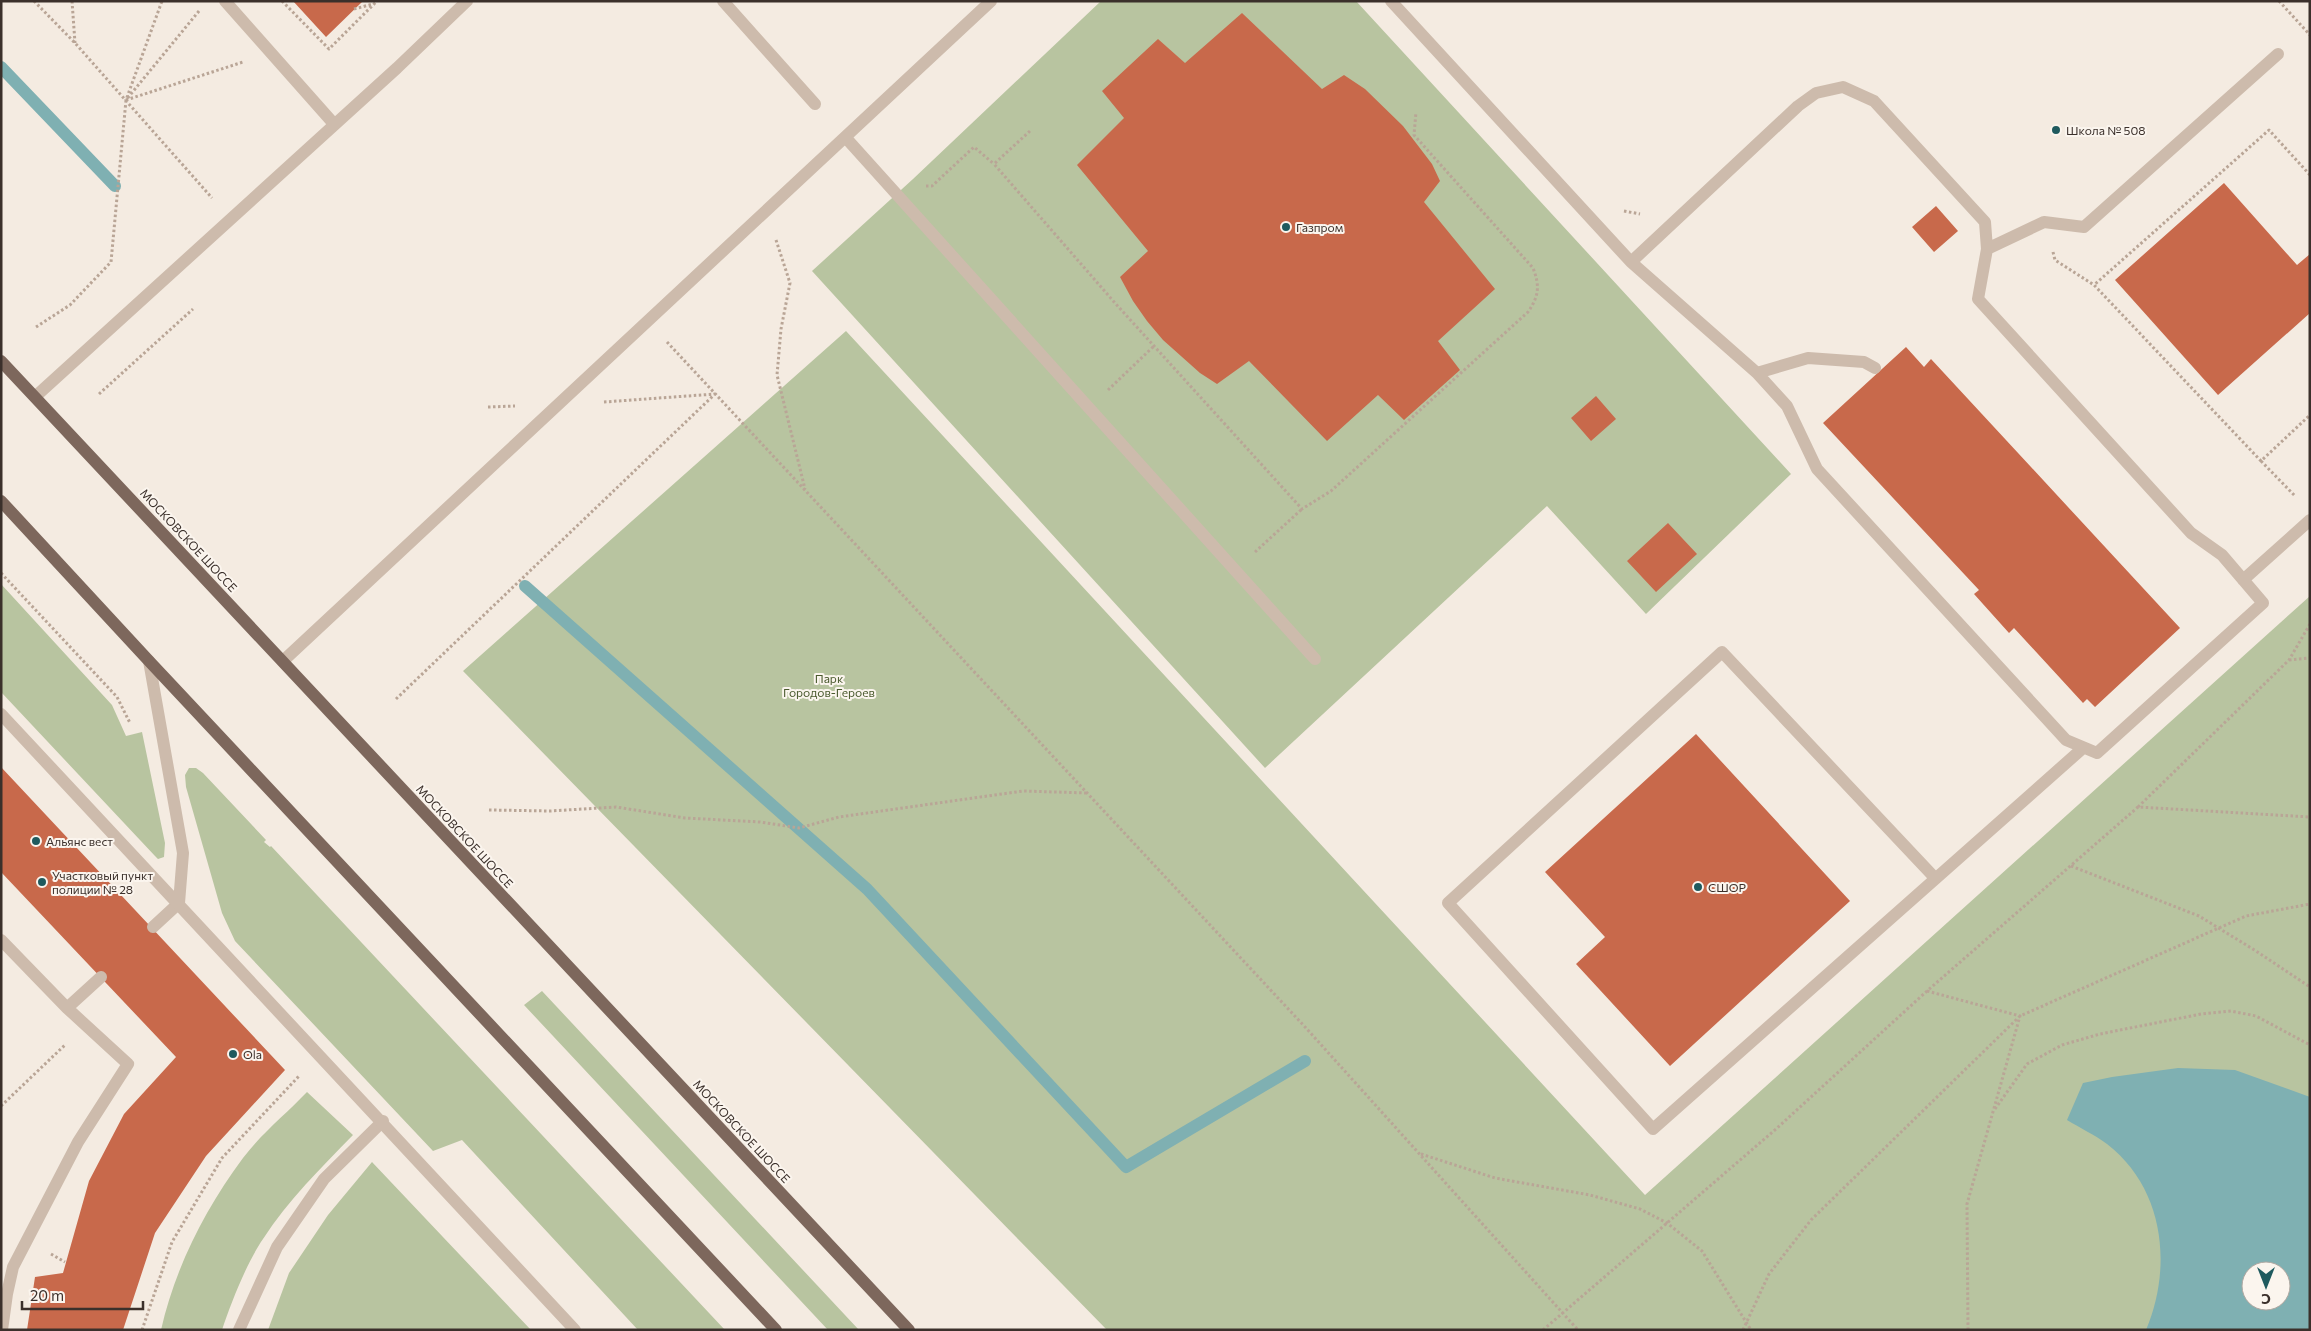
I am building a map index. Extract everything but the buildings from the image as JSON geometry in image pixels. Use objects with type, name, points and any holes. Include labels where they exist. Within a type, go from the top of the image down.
[{"type":"main road","name":"МОСКОВСКОЕ ШОССЕ","points":[[1,361],[36,396],[909,1330]]},
{"type":"main road","points":[[1,501],[776,1330]]},
{"type":"street","points":[[225,1],[334,124]]},
{"type":"street","points":[[723,1],[815,104]]},
{"type":"street","points":[[283,661],[991,1]]},
{"type":"street","points":[[1391,1],[1631,262],[1757,373],[1787,406],[1818,469],[2066,740],[2097,753],[2263,603],[2222,555],[2191,533],[1978,299],[1987,249],[1985,222],[1874,101],[1843,87],[1816,93],[1798,106],[1631,262]]},
{"type":"street","points":[[36,396],[397,68],[460,4]]},
{"type":"street","points":[[1987,249],[2044,222],[2084,226],[2278,54]]},
{"type":"street","points":[[846,138],[1315,659]]},
{"type":"street","points":[[1757,373],[1808,358],[1864,362],[1875,368]]},
{"type":"street","points":[[2243,580],[2310,520]]},
{"type":"street","points":[[1935,878],[1722,652],[1448,903],[1653,1129],[2083,748]]},
{"type":"street","points":[[149,661],[183,853],[179,903],[153,927]]},
{"type":"street","points":[[1,714],[383,1121],[575,1330]]},
{"type":"street","points":[[1,940],[67,1008],[128,1064],[78,1142],[13,1267],[2,1330]]},
{"type":"street","points":[[67,1008],[100,977]]},
{"type":"street","points":[[239,1330],[277,1247],[324,1179],[383,1121]]},
{"type":"path","points":[[34,1],[75,43],[230,219]]},
{"type":"path","points":[[72,1],[75,43]]},
{"type":"path","points":[[36,327],[70,305],[111,262],[126,100],[162,1]]},
{"type":"path","points":[[282,1],[329,49],[376,2]]},
{"type":"path","points":[[2279,1],[2310,35]]},
{"type":"path","points":[[354,10],[376,2]]},
{"type":"path","points":[[126,100],[201,9]]},
{"type":"path","points":[[126,100],[272,53]]},
{"type":"path","points":[[1236,569],[1302,508],[1331,491],[1528,312],[1537,299],[1539,283],[1533,268],[1414,135],[1416,112]]},
{"type":"path","points":[[2094,285],[2269,130],[2310,175]]},
{"type":"path","points":[[994,164],[1030,131]]},
{"type":"path","points":[[923,187],[932,186],[974,147],[994,164],[1154,346],[1302,508]]},
{"type":"path","points":[[1619,207],[1636,215],[1648,213],[1662,204],[1674,221]]},
{"type":"path","points":[[766,212],[783,257],[790,283],[781,329],[776,375],[805,490]]},
{"type":"path","points":[[2044,222],[2055,260],[2094,285],[2298,499]]},
{"type":"path","points":[[100,394],[193,309]]},
{"type":"path","points":[[648,322],[1088,792],[1578,1330]]},
{"type":"path","points":[[1090,408],[1154,346]]},
{"type":"path","points":[[396,698],[715,394]]},
{"type":"path","points":[[2261,461],[2310,415]]},
{"type":"path","points":[[1,573],[117,696],[132,730]]},
{"type":"path","points":[[1543,1330],[1776,1129],[1927,991],[2138,807],[2288,660],[2310,624]]},
{"type":"path","points":[[2288,660],[2310,658]]},
{"type":"path","points":[[489,810],[550,811],[616,807],[685,818],[760,822],[799,828],[839,817],[1023,791],[1088,792]]},
{"type":"path","points":[[2138,807],[2310,817]]},
{"type":"path","points":[[2071,866],[2199,916],[2256,951],[2310,988]]},
{"type":"path","points":[[1742,1330],[1769,1274],[1811,1220],[2020,1016],[2246,916],[2310,904]]},
{"type":"path","points":[[1927,991],[2020,1016]]},
{"type":"path","points":[[1992,1112],[2028,1064],[2062,1046],[2100,1034],[2201,1014],[2231,1011],[2256,1016],[2310,1045]]},
{"type":"path","points":[[1968,1330],[1966,1204],[2020,1016]]},
{"type":"path","points":[[3,1104],[67,1042]]},
{"type":"path","points":[[142,1330],[172,1242],[222,1158],[319,1054]]},
{"type":"path","points":[[1419,1154],[1495,1178],[1590,1195],[1640,1209],[1667,1223],[1702,1251],[1751,1330]]},
{"type":"green space","points":[[1101,1],[1356,1],[1791,474],[1646,614],[1547,506],[1265,768],[812,271],[913,179]]},
{"type":"green space","name":"Парк Городов-Героев","points":[[846,331],[1645,1195],[2310,596],[2310,1330],[1107,1330],[463,671]]},
{"type":"green space","points":[[1,584],[112,705],[126,736],[142,732],[165,843],[164,857],[158,859],[155,856],[1,692]]},
{"type":"green space","points":[[189,768],[196,768],[203,773],[266,840],[264,842],[271,846],[725,1330],[638,1330],[462,1140],[433,1151],[235,941],[222,913],[186,787],[185,775]]},
{"type":"green space","points":[[542,991],[859,1330],[828,1330],[524,1005]]},
{"type":"green space","points":[[307,1092],[353,1135],[294,1198],[263,1239],[245,1271],[222,1330],[161,1330],[174,1284],[183,1262],[216,1198],[250,1149]]},
{"type":"green space","points":[[372,1162],[531,1330],[268,1330],[289,1273],[328,1215]]},
{"type":"water","points":[[2178,1068],[2235,1070],[2310,1097],[2310,1330],[2146,1330],[2159,1280],[2161,1255],[2152,1205],[2141,1183],[2126,1162],[2107,1144],[2067,1120],[2083,1083]]},
{"type":"waterway","points":[[1,67],[115,186]]},
{"type":"waterway","points":[[525,586],[867,889],[1126,1167],[1305,1061]]},
{"type":"place","name":"Школа № 508","points":[[2056,130]]},
{"type":"place","name":"Газпром","points":[[1286,227]]},
{"type":"place","name":"Альянс вест","points":[[36,841]]},
{"type":"place","name":"Участковый пункт полиции № 28","points":[[42,882]]},
{"type":"place","name":"СШОР","points":[[1698,887]]},
{"type":"place","name":"Ola","points":[[233,1054]]}]
